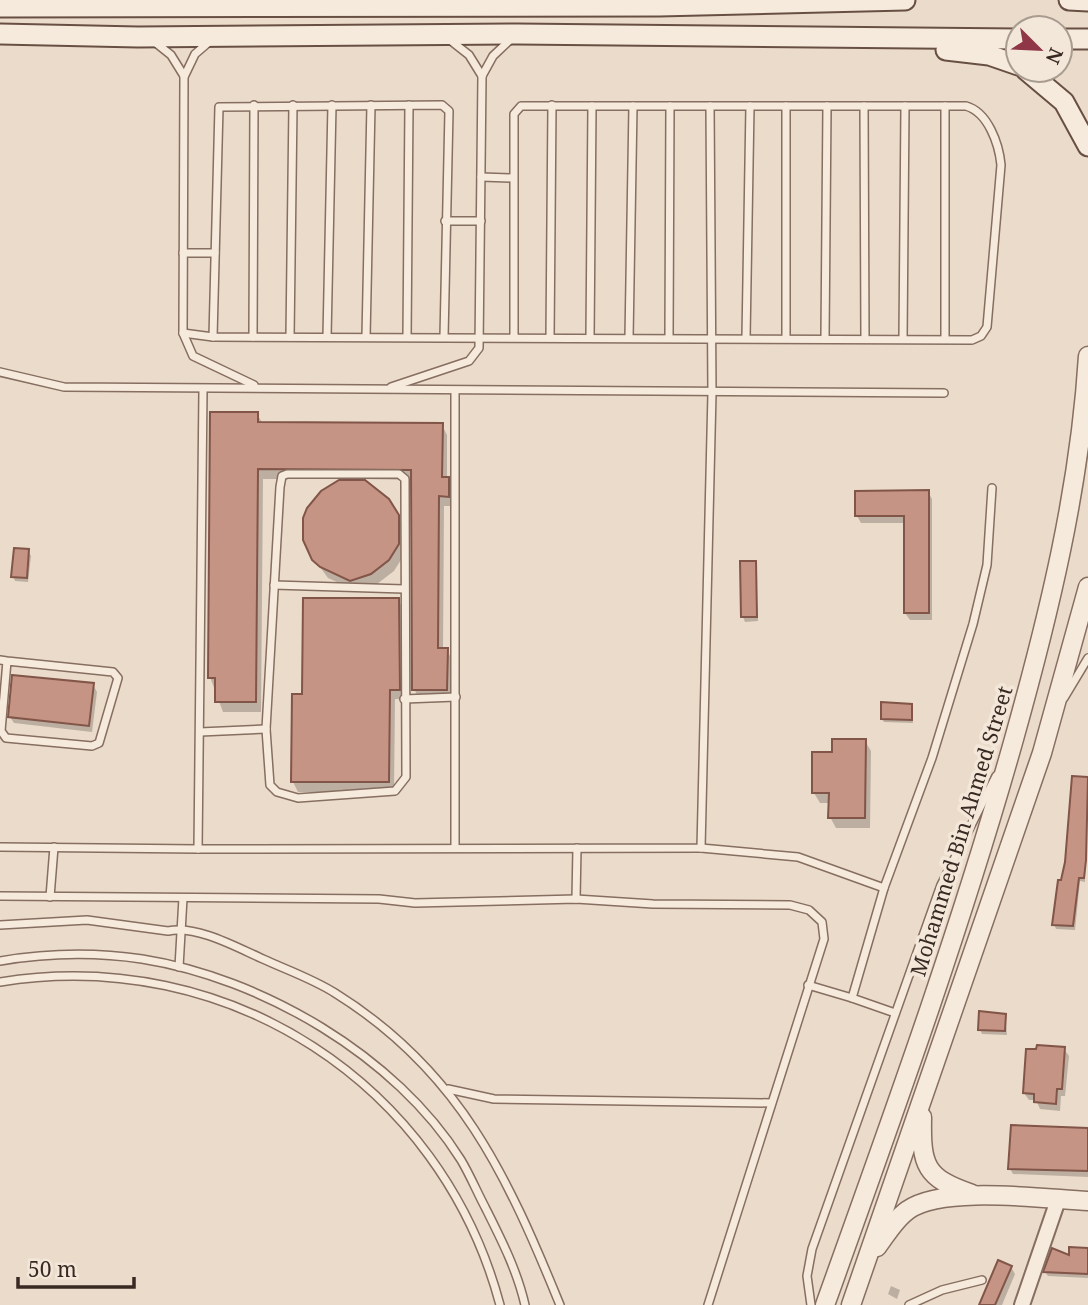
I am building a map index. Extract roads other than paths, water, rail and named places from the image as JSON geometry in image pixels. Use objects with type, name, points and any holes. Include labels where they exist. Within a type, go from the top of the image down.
[{"type":"main road","points":[[0,7],[177,3],[905,0]]},
{"type":"main road","points":[[1069,0],[1088,1]]},
{"type":"main road","points":[[924,39],[944,29],[1004,29]]},
{"type":"main road","points":[[0,34],[138,37],[517,34],[1004,39]]},
{"type":"main road","points":[[862,38],[882,44],[989,55],[1004,60]]},
{"type":"main road","points":[[1042,84],[1063,102],[1088,146]]},
{"type":"street","name":"Mohammed Bin Ahmed Street","points":[[825,1305],[946,964],[1011,747],[1060,558],[1086,393],[1088,356]]},
{"type":"street","points":[[851,1305],[998,886],[1054,709],[1088,587]]},
{"type":"street","points":[[922,1102],[921,1152],[929,1171],[943,1184],[976,1195]]},
{"type":"street","points":[[865,1264],[909,1209],[930,1202],[976,1195],[1088,1201]]},
{"type":"street","points":[[1022,1305],[1058,1200]]},
{"type":"lane","points":[[384,390],[469,361],[479,348],[482,76],[500,48],[517,34]]},
{"type":"lane","points":[[438,35],[468,55],[482,76]]},
{"type":"lane","points":[[226,36],[214,39],[195,54],[184,77],[183,333],[193,356],[258,387]]},
{"type":"lane","points":[[138,37],[162,46],[172,55],[184,77]]},
{"type":"lane","points":[[213,337],[217,110],[221,105],[442,105],[449,111],[444,337]]},
{"type":"lane","points":[[253,337],[254,105]]},
{"type":"lane","points":[[290,337],[293,105]]},
{"type":"lane","points":[[327,337],[332,105]]},
{"type":"lane","points":[[366,337],[370,105]]},
{"type":"lane","points":[[407,337],[409,105]]},
{"type":"lane","points":[[550,338],[552,105]]},
{"type":"lane","points":[[183,333],[213,337],[444,337],[480,338],[977,339],[987,327],[1001,165],[998,148],[982,116],[966,106],[521,106],[515,111],[514,338]]},
{"type":"lane","points":[[590,338],[592,106]]},
{"type":"lane","points":[[629,338],[633,106]]},
{"type":"lane","points":[[669,338],[670,106]]},
{"type":"lane","points":[[701,848],[712,393],[710,106]]},
{"type":"lane","points":[[746,338],[750,106]]},
{"type":"lane","points":[[786,106],[786,338]]},
{"type":"lane","points":[[825,338],[827,106]]},
{"type":"lane","points":[[864,106],[865,339]]},
{"type":"lane","points":[[903,339],[905,106]]},
{"type":"lane","points":[[945,106],[945,339]]},
{"type":"lane","points":[[481,177],[513,178]]},
{"type":"lane","points":[[445,221],[481,221]]},
{"type":"lane","points":[[183,253],[215,253]]},
{"type":"lane","points":[[0,372],[54,386],[203,390],[258,387],[455,391],[944,393]]},
{"type":"lane","points":[[198,849],[203,390]]},
{"type":"lane","points":[[455,391],[456,848]]},
{"type":"lane","points":[[400,474],[405,479],[404,589],[406,777],[395,791],[298,798],[277,792],[270,785],[268,775],[266,729],[282,476],[400,474]]},
{"type":"lane","points":[[852,998],[884,888],[932,758],[976,614],[987,565],[992,488]]},
{"type":"lane","points":[[274,585],[404,589]]},
{"type":"lane","points":[[1054,709],[1088,659]]},
{"type":"lane","points":[[3,661],[113,672],[118,678],[99,743],[92,746],[6,738],[1,731],[3,661]]},
{"type":"lane","points":[[404,699],[456,697]]},
{"type":"lane","points":[[200,732],[266,729]]},
{"type":"lane","points":[[811,1305],[807,1276],[812,1249],[895,1013],[946,875],[1011,747]]},
{"type":"lane","points":[[0,847],[701,848],[798,857],[884,888]]},
{"type":"lane","points":[[50,897],[54,848]]},
{"type":"lane","points":[[576,899],[577,848]]},
{"type":"lane","points":[[0,896],[415,903],[576,899],[653,904],[790,905],[809,910],[818,916],[824,930],[708,1305]]},
{"type":"lane","points":[[179,967],[183,898]]},
{"type":"lane","points":[[0,926],[87,920],[168,931],[180,928],[221,941],[335,993],[384,1028],[447,1089],[494,1158],[528,1227],[560,1305]]},
{"type":"lane","points":[[0,961],[71,954],[143,959],[179,967],[292,1009],[379,1068],[401,1089],[461,1160],[508,1252],[525,1305]]},
{"type":"lane","points":[[0,982],[35,976],[73,975],[139,979],[217,1000],[282,1027],[371,1091],[417,1137],[456,1195],[489,1261],[500,1305]]},
{"type":"lane","points":[[808,985],[895,1013]]},
{"type":"lane","points":[[447,1089],[494,1099],[771,1102]]},
{"type":"lane","points":[[909,1305],[942,1290],[982,1280]]}]
